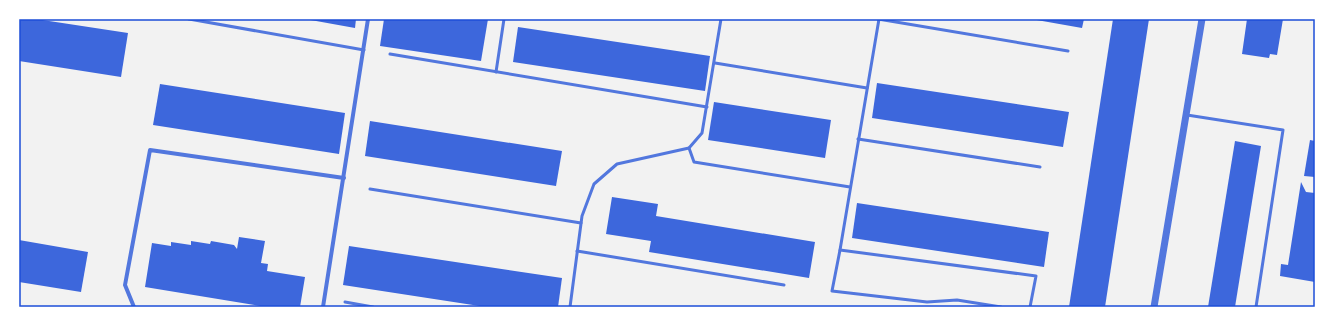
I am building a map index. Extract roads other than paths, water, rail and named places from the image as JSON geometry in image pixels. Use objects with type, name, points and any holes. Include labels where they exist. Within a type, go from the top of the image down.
[{"type":"street","points":[[323,307],[368,19]]},
{"type":"street","points":[[1154,307],[1202,19]]},
{"type":"street","points":[[134,307],[125,285],[150,150],[344,178]]},
{"type":"lane","points":[[496,72],[504,19]]},
{"type":"lane","points":[[570,307],[582,216],[594,184],[617,164],[689,148],[702,133],[722,19]]},
{"type":"lane","points":[[1001,307],[958,300],[927,302],[832,291],[879,19],[1068,51]]},
{"type":"lane","points":[[189,20],[364,50]]},
{"type":"lane","points":[[390,54],[707,108]]},
{"type":"lane","points":[[715,63],[867,88]]},
{"type":"lane","points":[[1185,115],[1283,130],[1256,307]]},
{"type":"lane","points":[[858,139],[1040,167]]},
{"type":"lane","points":[[689,148],[694,162],[850,187]]},
{"type":"lane","points":[[370,189],[581,223]]},
{"type":"lane","points":[[840,250],[1036,276],[1030,307]]},
{"type":"lane","points":[[577,251],[784,285]]},
{"type":"lane","points":[[345,302],[373,307]]}]
